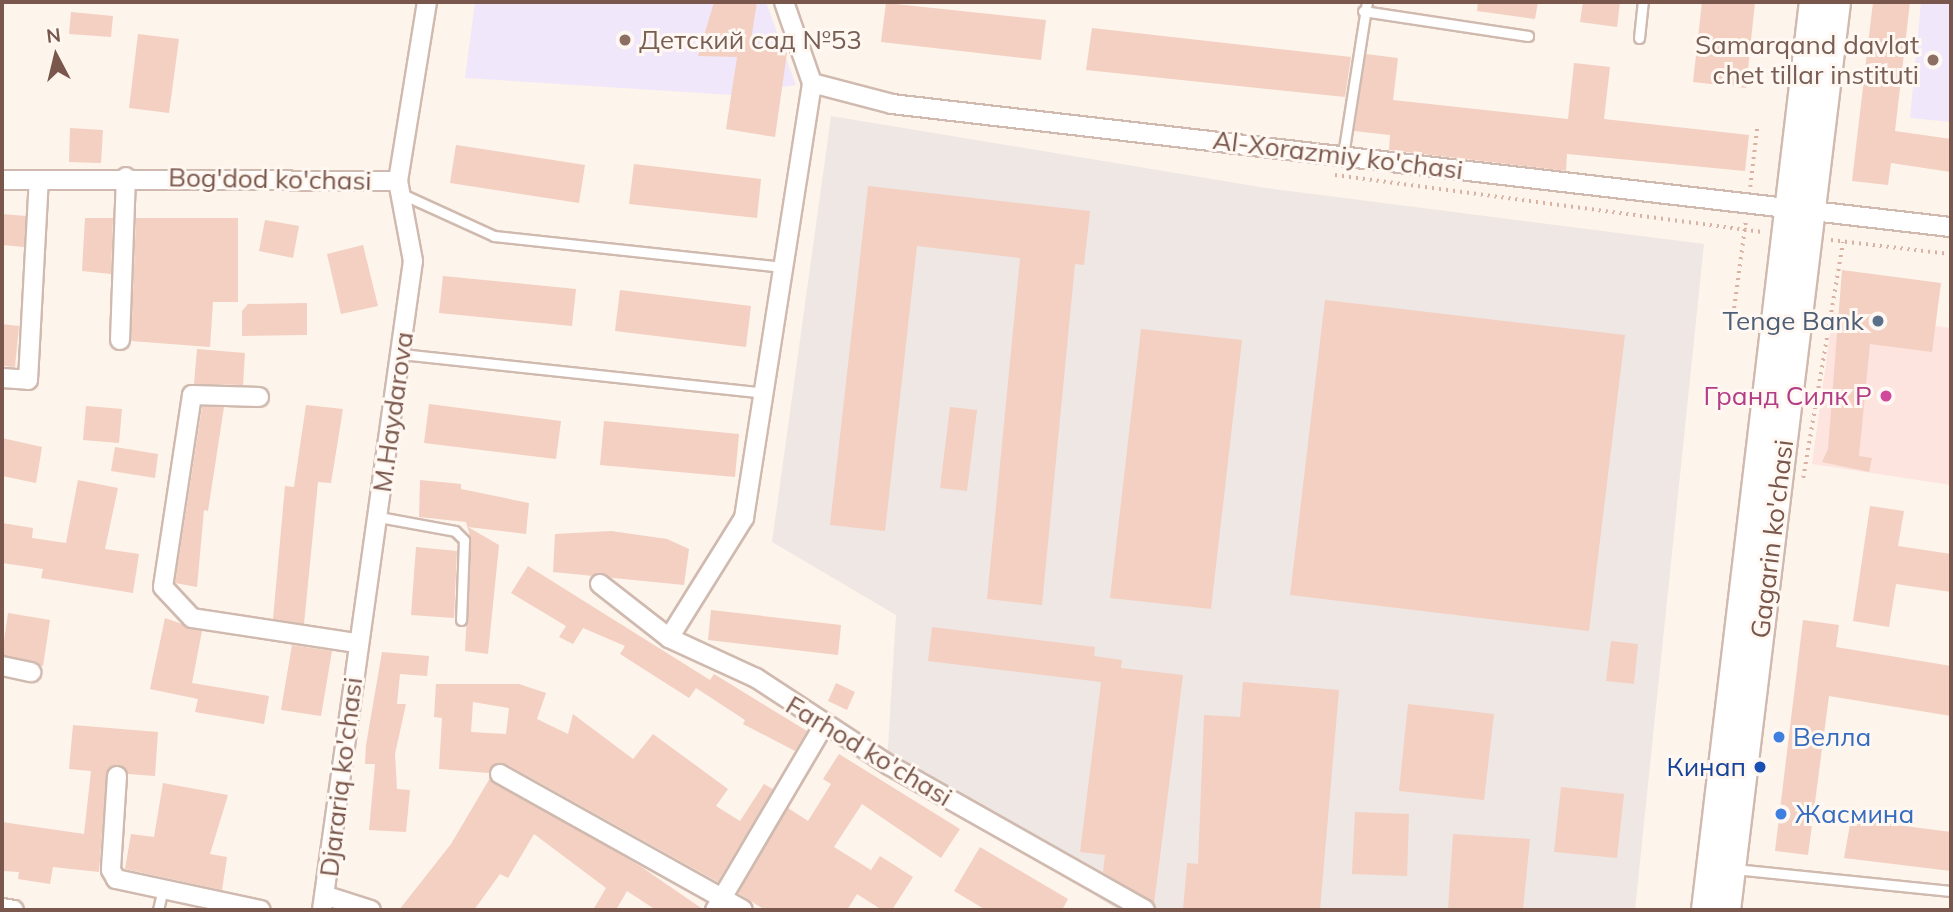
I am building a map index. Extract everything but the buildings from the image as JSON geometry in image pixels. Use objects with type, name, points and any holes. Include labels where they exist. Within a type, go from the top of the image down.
[{"type":"main road","name":"Gagarin ko'chasi","points":[[1800,206],[1813,2]]},
{"type":"main road","name":"Gagarin ko'chasi","points":[[1705,910],[1800,206],[1837,2]]},
{"type":"main road","name":"Gagarin ko'chasi","points":[[1727,910],[1796,236]]},
{"type":"street","name":"Bog'dod ko'chasi","points":[[2,180],[126,177],[399,187],[427,2]]},
{"type":"street","points":[[668,638],[744,519],[812,83],[784,2]]},
{"type":"street","name":"Al-Xorazmiy ko'chasi","points":[[812,83],[892,104],[1800,206],[1951,227]]},
{"type":"street","points":[[120,340],[126,177]]},
{"type":"street","points":[[2,378],[28,380],[39,180]]},
{"type":"street","name":"M.Haydarova","points":[[356,643],[379,517],[413,261],[399,187]]},
{"type":"street","points":[[259,397],[192,395],[163,587],[192,618],[356,643]]},
{"type":"street","name":"Farhod ko'chasi","points":[[600,584],[668,638],[756,678],[825,723],[1135,907]]},
{"type":"street","name":"Djarariq ko'chasi","points":[[324,903],[356,643]]},
{"type":"street","points":[[2,666],[31,671]]},
{"type":"street","points":[[719,904],[825,723]]},
{"type":"street","points":[[500,774],[719,904],[743,910]]},
{"type":"street","points":[[117,776],[111,870],[116,879],[261,910]]},
{"type":"street","points":[[324,903],[371,910]]},
{"type":"street","points":[[2,908],[14,910]]},
{"type":"lane","points":[[1639,38],[1643,2]]},
{"type":"lane","points":[[1343,155],[1365,6],[1528,36]]},
{"type":"lane","points":[[399,187],[494,236],[783,267]]},
{"type":"lane","points":[[401,354],[764,393]]},
{"type":"lane","points":[[379,517],[455,531],[464,540],[461,620]]},
{"type":"lane","points":[[1732,869],[1951,891]]},
{"type":"lane","points":[[158,910],[163,887]]},
{"type":"path","points":[[1732,322],[1757,127]]},
{"type":"path","points":[[1320,173],[1951,254]]},
{"type":"path","points":[[1803,481],[1843,242]]},
{"type":"shaded area","name":"Детский сад №53","points":[[475,2],[766,2],[796,85],[732,95],[465,78]]},
{"type":"shaded area","name":"Samarqand davlat chet tillar instituti","points":[[1921,2],[1951,2],[1951,122],[1910,118]]},
{"type":"shaded area","points":[[831,116],[1266,188],[1704,244],[1635,910],[1118,910],[887,762],[896,615],[772,542]]},
{"type":"shaded area","name":"Гранд Силк Р","points":[[1833,313],[1951,328],[1951,485],[1812,464]]},
{"type":"place","name":"Детский сад №53","points":[[625,40]]},
{"type":"place","name":"Samarqand davlat chet tillar instituti","points":[[1933,60]]},
{"type":"place","name":"Tenge Bank","points":[[1878,321]]},
{"type":"place","name":"Гранд Силк Р","points":[[1886,396]]},
{"type":"place","name":"Велла","points":[[1779,737]]},
{"type":"place","name":"Кинап","points":[[1760,767]]},
{"type":"place","name":"Жасмина","points":[[1781,814]]}]
